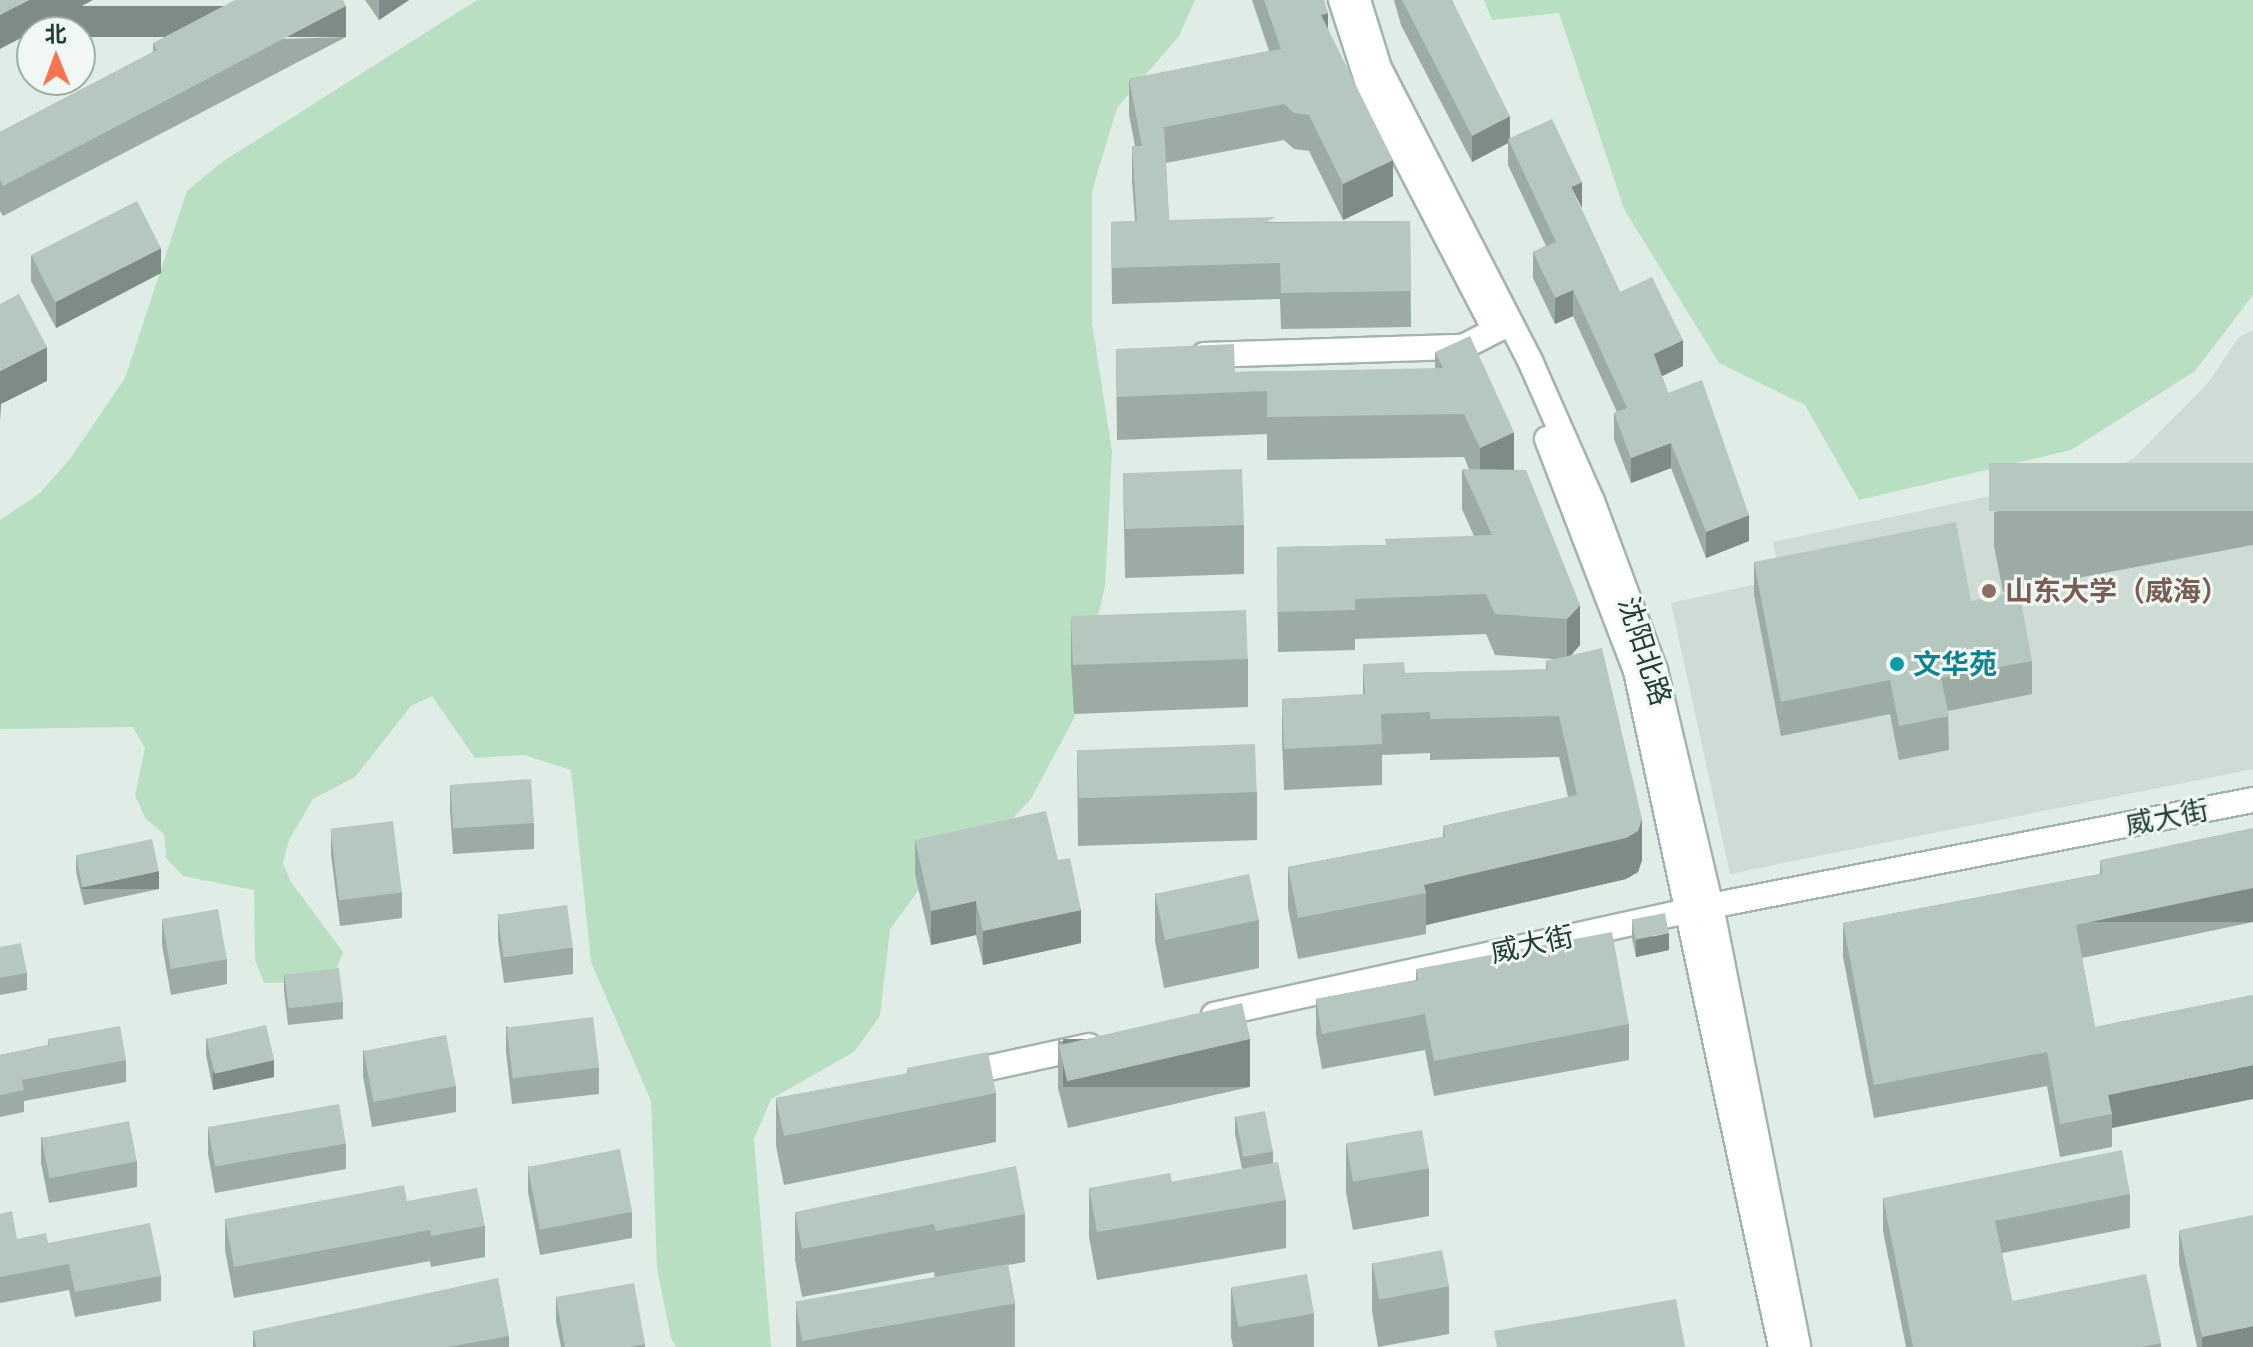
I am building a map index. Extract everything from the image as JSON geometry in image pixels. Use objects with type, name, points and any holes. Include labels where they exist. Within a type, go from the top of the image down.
[{"type":"street","name":"沈阳北路","points":[[1341,0],[1370,90],[1503,327]]},
{"type":"street","name":"沈阳北路","points":[[1358,0],[1379,68],[1503,327],[1592,501],[1655,670],[1781,1347]]},
{"type":"street","points":[[1185,355],[1463,347],[1503,327]]},
{"type":"street","name":"威大街","points":[[1192,1020],[1700,908],[2253,800]]},
{"type":"street","name":"沈阳北路","points":[[1700,908],[1798,1347]]},
{"type":"street","points":[[936,1079],[1118,1039]]},
{"type":"shaded area","name":"山东大学（威海）","points":[[2253,330],[2253,769],[1730,874],[1671,603],[1780,579],[1773,542],[2113,470],[2134,458],[2208,383],[2239,337]]},
{"type":"green space","points":[[477,0],[1195,0],[1179,36],[1117,108],[1092,191],[1092,323],[1112,452],[1105,586],[1074,718],[1031,799],[998,834],[918,891],[890,929],[880,1016],[854,1052],[771,1099],[754,1139],[771,1347],[676,1347],[671,1338],[657,1268],[651,1101],[591,962],[571,770],[524,755],[475,758],[432,696],[411,706],[355,777],[313,799],[289,840],[283,863],[291,882],[343,952],[335,972],[312,982],[264,983],[255,960],[254,890],[183,876],[166,858],[164,834],[145,818],[135,795],[145,748],[133,727],[0,729],[0,520],[40,493],[70,459],[125,378],[187,191],[222,162]]},
{"type":"green space","points":[[1484,0],[2253,0],[2253,295],[2195,371],[2071,450],[1859,500],[1805,405],[1719,363],[1624,209],[1559,13],[1492,20]]},
{"type":"building","points":[[0,0],[29,0],[0,15]]},
{"type":"building","points":[[235,0],[343,0],[346,6],[3,186],[0,180],[0,132],[69,96],[96,96],[96,82],[157,50],[153,43]]},
{"type":"building","points":[[1264,0],[1324,0],[1328,13],[1321,15],[1393,160],[1343,184],[1309,115],[1294,113],[1284,104],[1164,127],[1169,220],[1275,217],[1265,223],[1410,221],[1411,291],[1281,293],[1280,263],[1112,268],[1111,222],[1137,221],[1132,146],[1142,146],[1129,79],[1281,49]]},
{"type":"building","points":[[1402,0],[1452,0],[1510,116],[1472,136]]},
{"type":"building","points":[[1552,119],[1582,182],[1571,187],[1620,292],[1652,277],[1683,340],[1654,354],[1668,393],[1702,380],[1749,515],[1706,532],[1671,443],[1631,458],[1614,413],[1627,408],[1573,290],[1555,298],[1533,252],[1556,242],[1508,139]]},
{"type":"building","points":[[137,201],[161,248],[55,302],[31,255]]},
{"type":"building","points":[[19,294],[47,347],[0,371],[0,304]]},
{"type":"building","points":[[1470,336],[1514,432],[1480,448],[1464,414],[1267,417],[1267,391],[1117,397],[1116,349],[1234,344],[1235,372],[1443,368],[1435,352]]},
{"type":"building","points":[[1989,463],[2253,463],[2253,511],[1989,511]]},
{"type":"building","points":[[1242,469],[1244,525],[1125,529],[1123,473]]},
{"type":"building","points":[[1462,469],[1526,470],[1580,605],[1567,619],[1495,614],[1486,594],[1355,599],[1355,610],[1278,612],[1277,547],[1386,545],[1385,539],[1492,535]]},
{"type":"building","name":"文华苑","points":[[1956,522],[1971,601],[2019,591],[2032,661],[1941,678],[1949,716],[1899,726],[1890,680],[1781,702],[1754,562]]},
{"type":"building","points":[[1246,610],[1248,659],[1073,665],[1071,616]]},
{"type":"building","points":[[1602,648],[1642,819],[1638,831],[1626,838],[1424,885],[1426,893],[1298,918],[1288,867],[1445,837],[1443,826],[1577,795],[1559,716],[1430,719],[1430,712],[1381,714],[1382,744],[1284,749],[1282,699],[1365,694],[1363,664],[1404,662],[1405,673],[1548,669],[1546,661]]},
{"type":"building","points":[[1255,744],[1257,792],[1079,798],[1077,750]]},
{"type":"building","points":[[531,779],[534,823],[453,829],[450,785]]},
{"type":"building","points":[[1046,811],[1058,860],[1070,858],[1081,910],[983,931],[976,901],[931,911],[915,840]]},
{"type":"building","points":[[393,821],[402,892],[339,900],[330,829]]},
{"type":"building","points":[[2253,828],[2253,888],[2076,925],[2095,1027],[2253,995],[2253,1065],[2108,1095],[2112,1114],[2060,1124],[2047,1052],[1874,1085],[1843,923],[2102,874],[2100,860]]},
{"type":"building","points":[[152,839],[159,871],[83,887],[76,855]]},
{"type":"building","points":[[1249,874],[1259,920],[1165,940],[1155,894]]},
{"type":"building","points":[[567,905],[573,948],[504,957],[498,915]]},
{"type":"building","points":[[218,909],[227,959],[171,969],[162,919]]},
{"type":"building","points":[[1665,913],[1669,933],[1635,939],[1632,919]]},
{"type":"building","points":[[1612,932],[1629,1024],[1434,1061],[1425,1014],[1322,1034],[1316,999],[1418,980],[1416,969]]},
{"type":"building","points":[[21,943],[27,973],[0,978],[0,947]]},
{"type":"building","points":[[339,968],[343,1002],[289,1008],[284,975]]},
{"type":"building","points":[[1242,1003],[1250,1039],[1067,1081],[1059,1045]]},
{"type":"building","points":[[593,1017],[599,1068],[513,1078],[507,1028]]},
{"type":"building","points":[[266,1025],[274,1060],[215,1074],[207,1039]]},
{"type":"building","points":[[120,1026],[126,1060],[22,1080],[24,1090],[0,1095],[0,1055],[49,1045],[48,1039]]},
{"type":"building","points":[[446,1035],[456,1086],[373,1102],[364,1051]]},
{"type":"building","points":[[988,1052],[996,1093],[784,1136],[776,1098],[908,1073],[907,1068]]},
{"type":"building","points":[[339,1104],[346,1143],[215,1166],[208,1127]]},
{"type":"building","points":[[1265,1111],[1273,1151],[1243,1157],[1236,1117]]},
{"type":"building","points":[[129,1121],[137,1161],[49,1178],[42,1138]]},
{"type":"building","points":[[1422,1130],[1429,1168],[1353,1182],[1346,1143]]},
{"type":"building","points":[[620,1149],[632,1212],[540,1230],[528,1167]]},
{"type":"building","points":[[2122,1150],[2130,1194],[1995,1221],[2012,1301],[2146,1274],[2161,1343],[2142,1347],[1913,1347],[1883,1198]]},
{"type":"building","points":[[1278,1162],[1286,1200],[1097,1232],[1089,1188],[1170,1173],[1172,1182]]},
{"type":"building","points":[[1016,1166],[1025,1214],[936,1231],[934,1224],[802,1249],[795,1212]]},
{"type":"building","points":[[404,1185],[407,1201],[477,1188],[485,1226],[431,1236],[430,1230],[234,1267],[225,1219]]},
{"type":"building","points":[[12,1211],[17,1239],[46,1233],[48,1243],[150,1223],[161,1276],[75,1292],[69,1264],[0,1277],[0,1214]]},
{"type":"building","points":[[2253,1215],[2253,1326],[2202,1337],[2179,1230]]},
{"type":"building","points":[[1442,1250],[1449,1286],[1379,1300],[1372,1264]]},
{"type":"building","points":[[1008,1264],[1015,1303],[802,1341],[795,1302]]},
{"type":"building","points":[[1307,1274],[1314,1313],[1238,1327],[1231,1287]]},
{"type":"building","points":[[498,1278],[509,1336],[448,1347],[256,1347],[253,1331]]},
{"type":"building","points":[[634,1283],[645,1344],[631,1347],[565,1347],[556,1297]]},
{"type":"building","points":[[1676,1299],[1685,1347],[1497,1347],[1494,1331]]},
{"type":"place","name":"山东大学（威海）","points":[[1989,591]]},
{"type":"place","name":"文华苑","points":[[1897,664]]}]
